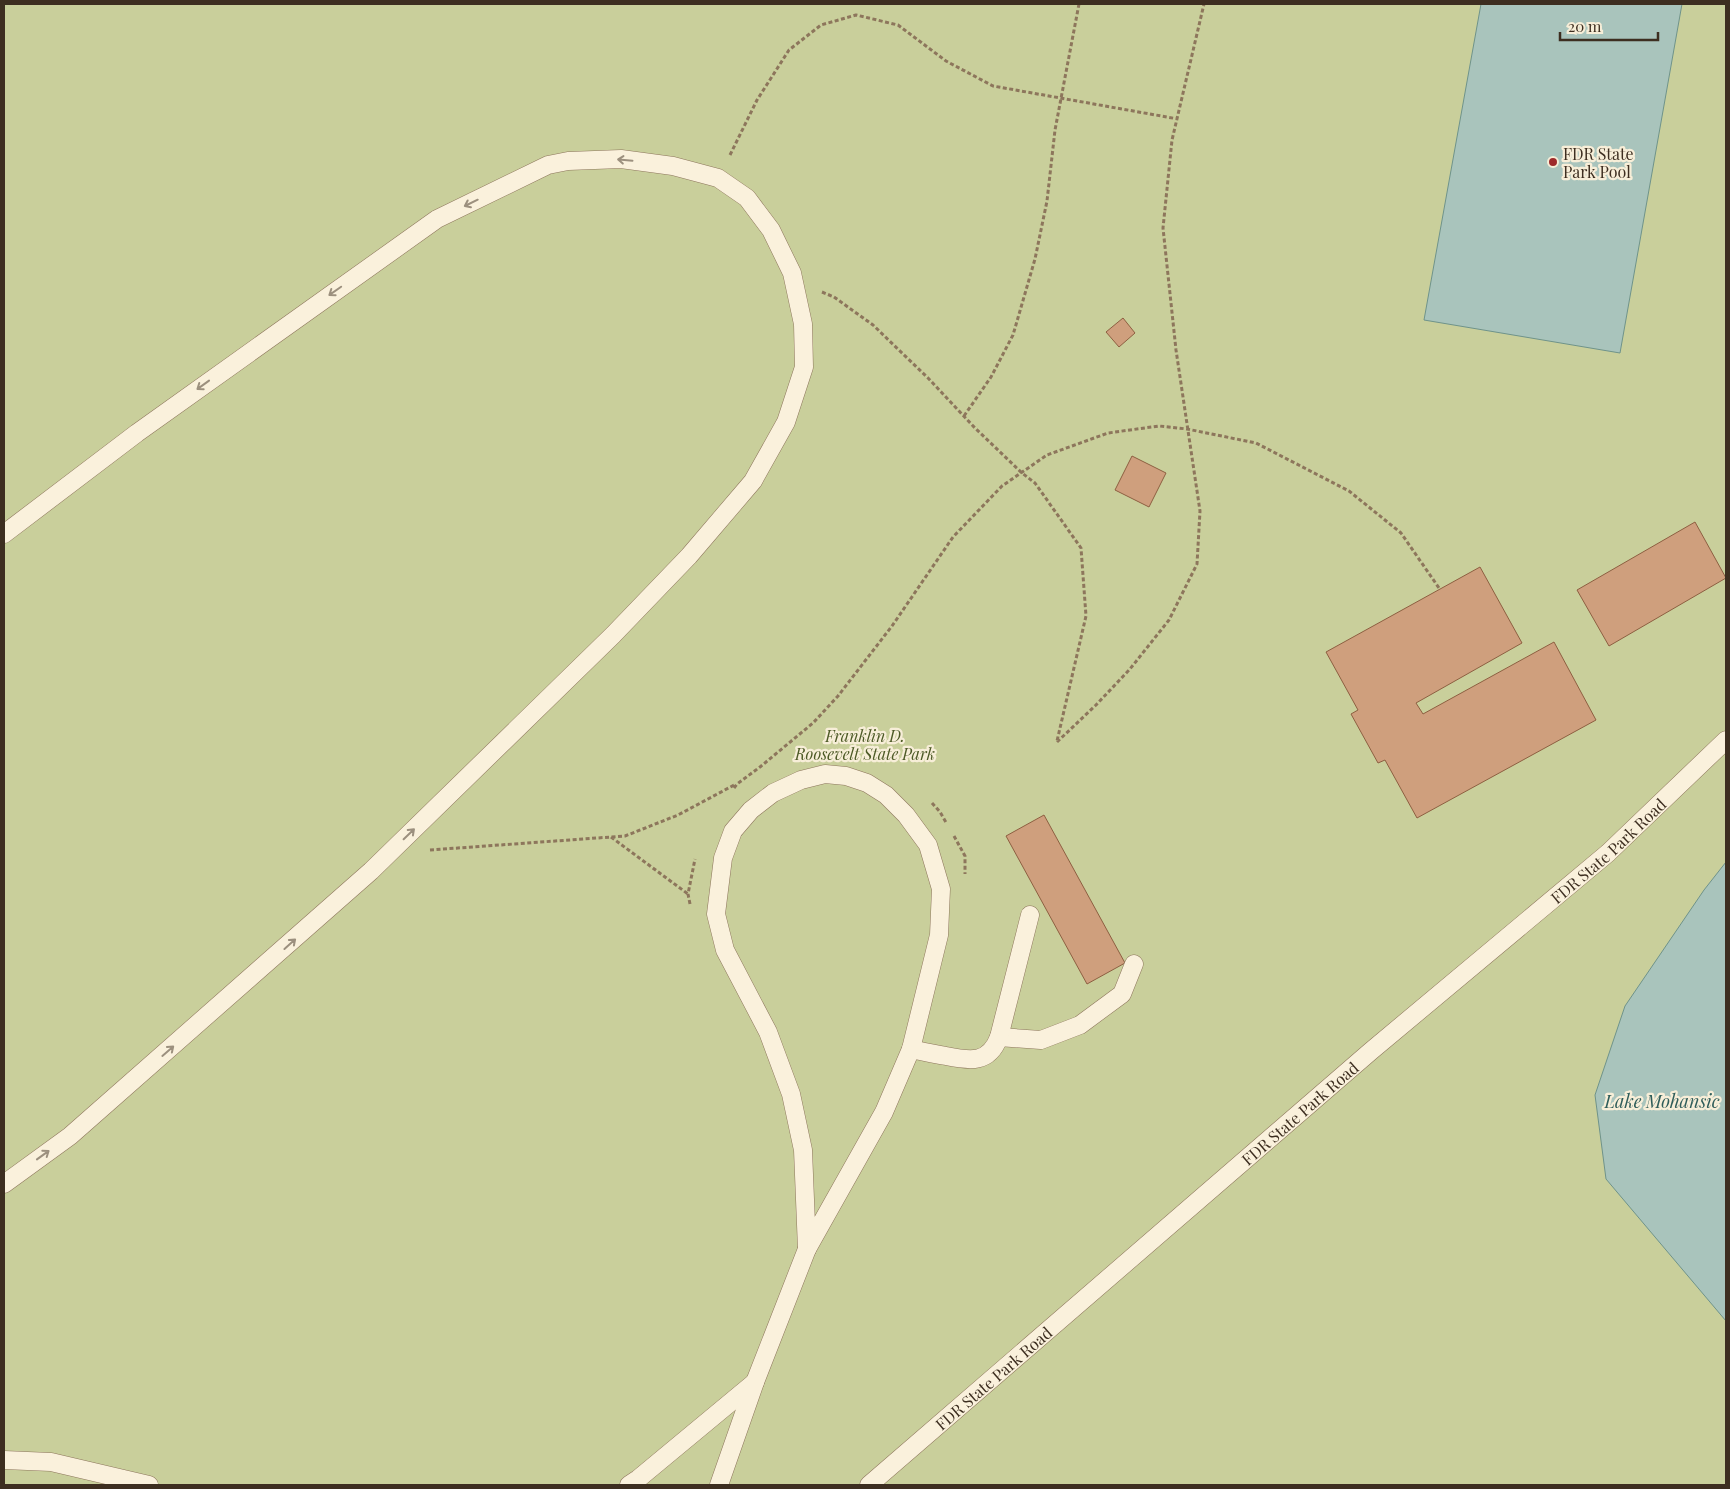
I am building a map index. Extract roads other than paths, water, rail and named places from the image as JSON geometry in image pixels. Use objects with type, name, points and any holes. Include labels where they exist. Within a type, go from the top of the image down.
[{"type":"lane","points":[[4,534],[137,433],[438,219],[548,165],[568,161],[621,158],[673,166],[718,178],[747,198],[771,230],[792,273],[803,324],[804,367],[786,422],[753,481],[695,548],[613,635],[371,871],[70,1136],[4,1184]]},
{"type":"lane","name":"FDR State Park Road","points":[[869,1485],[1363,1058],[1608,853],[1726,740]]},
{"type":"lane","points":[[719,1485],[755,1382],[808,1249],[884,1112],[911,1050],[939,935],[941,889],[928,844],[906,815],[886,795],[868,782],[846,776],[825,774],[801,780],[773,793],[752,810],[733,831],[722,858],[716,914],[725,950],[768,1032],[791,1094],[803,1150],[808,1249]]},
{"type":"lane","points":[[911,1050],[970,1061],[981,1058],[990,1052],[996,1045],[999,1037],[1030,915]]},
{"type":"lane","points":[[999,1037],[1040,1040],[1080,1025],[1122,994],[1134,964]]},
{"type":"lane","points":[[629,1485],[755,1382]]},
{"type":"lane","points":[[4,1460],[51,1462],[149,1485]]},
{"type":"water","name":"FDR State Park Pool","points":[[1481,4],[1682,4],[1620,353],[1424,320]]},
{"type":"water","name":"Lake Mohansic","points":[[1726,862],[1726,1321],[1606,1179],[1595,1095],[1625,1006],[1704,890]]},
{"type":"place","name":"FDR State Park Pool","points":[[1553,162]]},
{"type":"park label","name":"Franklin D. Roosevelt State Park","points":[[865,744]]}]
